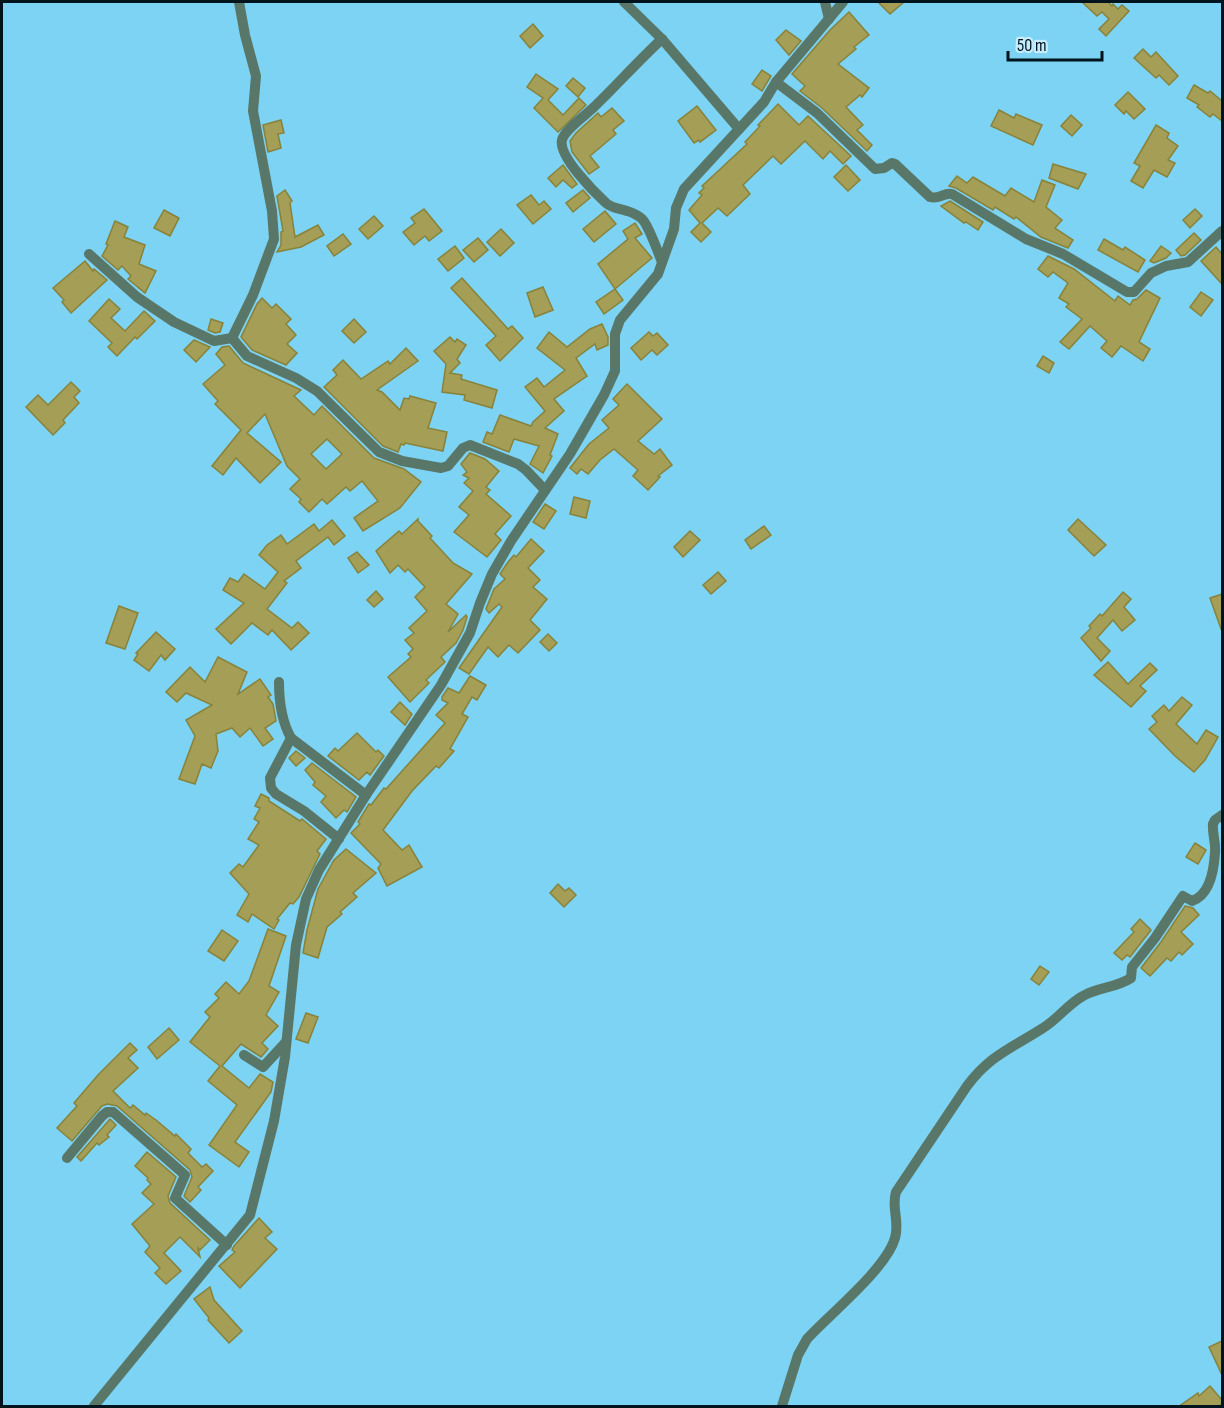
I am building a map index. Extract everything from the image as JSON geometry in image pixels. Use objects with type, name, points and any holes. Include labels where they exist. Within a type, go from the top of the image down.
[{"type":"street","points":[[232,338],[254,295],[274,239],[272,211],[253,111],[256,76],[239,2]]},
{"type":"street","points":[[624,2],[662,39],[739,129]]},
{"type":"street","points":[[825,2],[829,19]]},
{"type":"street","points":[[94,1407],[227,1245],[252,1210],[274,1121],[286,1041],[296,945],[306,899],[319,870],[366,795],[441,685],[470,633],[492,574],[511,541],[570,454],[615,371],[615,334],[620,320],[658,274],[674,229],[676,208],[684,189],[764,102],[776,82],[843,2]]},
{"type":"street","points":[[662,39],[567,132],[561,144],[569,161],[581,177],[607,204],[616,209],[626,210],[642,219],[662,262]]},
{"type":"street","points":[[776,82],[817,113],[875,169],[880,170],[892,163],[895,164],[930,197],[938,198],[952,194],[1026,239],[1063,254],[1127,292],[1134,292],[1144,278],[1158,269],[1188,262],[1222,231]]},
{"type":"street","points":[[89,254],[137,297],[174,322],[214,341],[232,338]]},
{"type":"street","points":[[232,338],[248,356],[290,375],[317,391],[379,452],[402,461],[441,468],[448,466],[463,448],[470,445],[518,464],[545,490]]},
{"type":"street","points":[[279,682],[279,704],[291,738],[366,795]]},
{"type":"street","points":[[291,738],[270,778],[271,788],[339,839]]},
{"type":"street","points":[[782,1407],[798,1355],[807,1339],[886,1257],[896,1235],[897,1216],[894,1200],[896,1192],[967,1086],[976,1074],[1004,1050],[1045,1027],[1074,1001],[1131,978],[1132,968],[1183,896],[1192,901],[1198,899],[1206,890],[1210,881],[1215,852],[1213,824],[1222,815]]},
{"type":"street","points":[[244,1055],[263,1067],[286,1041]]},
{"type":"street","points":[[67,1158],[102,1116],[107,1112],[113,1112],[185,1175],[175,1196],[176,1199],[227,1245]]},
{"type":"building","points":[[878,2],[904,2],[890,14]]},
{"type":"building","points":[[1082,2],[1111,2],[1109,3],[1118,9],[1122,5],[1129,11],[1106,36],[1099,29],[1109,19],[1102,12],[1097,16]]},
{"type":"building","points":[[849,12],[869,35],[838,64],[869,88],[862,97],[860,95],[846,107],[863,125],[857,130],[872,145],[867,151],[822,108],[800,91],[805,86],[792,74],[830,30]]},
{"type":"building","points":[[533,24],[543,36],[530,48],[520,36]]},
{"type":"building","points":[[786,30],[801,41],[789,55],[776,40]]},
{"type":"building","points":[[1143,49],[1151,57],[1156,52],[1178,76],[1169,85],[1159,75],[1156,78],[1134,58]]},
{"type":"building","points":[[762,70],[771,76],[762,91],[752,84]]},
{"type":"building","points":[[536,74],[558,89],[548,100],[563,115],[579,98],[586,105],[558,132],[534,108],[543,98],[527,87]]},
{"type":"building","points":[[573,78],[585,88],[578,97],[566,86]]},
{"type":"building","points":[[1194,85],[1208,93],[1210,91],[1222,101],[1222,121],[1213,114],[1210,117],[1197,107],[1199,105],[1187,98]]},
{"type":"building","points":[[1128,92],[1145,109],[1134,119],[1126,111],[1124,114],[1115,105]]},
{"type":"building","points":[[778,104],[799,125],[808,116],[851,156],[843,164],[830,151],[823,159],[805,141],[781,164],[773,156],[743,185],[750,194],[727,216],[718,208],[702,223],[711,232],[701,242],[691,232],[700,223],[689,210],[702,195],[699,193],[704,188],[702,186],[747,144],[745,142],[760,126],[758,125]]},
{"type":"building","points":[[697,106],[716,130],[700,142],[699,140],[694,143],[678,121]]},
{"type":"building","points":[[612,108],[624,121],[613,130],[616,134],[590,156],[599,167],[589,174],[572,152],[570,141],[598,113],[601,117]]},
{"type":"building","points":[[999,110],[1014,118],[1016,114],[1042,125],[1033,145],[991,126]]},
{"type":"building","points":[[1071,115],[1082,125],[1072,136],[1061,126]]},
{"type":"building","points":[[281,120],[284,133],[278,134],[281,148],[268,152],[263,125]]},
{"type":"building","points":[[1156,125],[1169,133],[1167,138],[1178,146],[1168,160],[1175,163],[1167,177],[1154,170],[1143,188],[1131,181],[1140,166],[1134,163]]},
{"type":"building","points":[[1053,164],[1086,174],[1078,189],[1049,178]]},
{"type":"building","points":[[563,165],[577,184],[572,188],[563,180],[556,187],[548,178]]},
{"type":"building","points":[[846,165],[860,180],[848,191],[834,177]]},
{"type":"building","points":[[957,176],[967,183],[973,177],[1005,196],[1011,188],[1034,202],[1042,180],[1055,185],[1046,207],[1062,220],[1055,228],[1073,240],[1068,248],[1041,237],[1016,217],[1014,219],[995,207],[993,210],[949,186]]},
{"type":"building","points":[[285,190],[292,201],[290,203],[295,237],[318,225],[324,235],[301,247],[277,252],[281,245],[281,232],[283,231],[277,196]]},
{"type":"building","points":[[583,190],[590,198],[573,212],[566,203]]},
{"type":"building","points":[[531,195],[539,205],[544,201],[551,209],[533,224],[517,205]]},
{"type":"building","points":[[950,201],[983,222],[978,230],[941,206]]},
{"type":"building","points":[[424,209],[442,231],[429,241],[425,236],[414,245],[403,232],[415,223],[411,218]]},
{"type":"building","points":[[1195,209],[1202,216],[1190,228],[1183,220]]},
{"type":"building","points":[[164,210],[179,218],[170,236],[154,228]]},
{"type":"building","points":[[605,211],[616,224],[594,242],[583,229]]},
{"type":"building","points":[[374,216],[383,226],[368,239],[359,229]]},
{"type":"building","points":[[115,221],[128,227],[124,237],[145,245],[139,264],[156,271],[145,293],[128,279],[131,276],[122,266],[118,270],[102,256]]},
{"type":"building","points":[[635,223],[642,234],[635,238],[652,258],[615,289],[598,264],[628,239],[623,231]]},
{"type":"building","points":[[501,229],[514,243],[500,256],[487,242]]},
{"type":"building","points":[[1194,233],[1201,240],[1181,256],[1176,250]]},
{"type":"building","points":[[343,234],[351,244],[334,256],[327,246]]},
{"type":"building","points":[[478,238],[488,250],[474,262],[463,250]]},
{"type":"building","points":[[1104,239],[1123,250],[1125,247],[1145,260],[1138,272],[1098,250]]},
{"type":"building","points":[[455,246],[464,258],[448,271],[438,259]]},
{"type":"building","points":[[1161,246],[1171,253],[1154,263],[1150,261]]},
{"type":"building","points":[[1216,247],[1222,254],[1222,284],[1201,261]]},
{"type":"building","points":[[1048,256],[1074,269],[1115,301],[1118,296],[1130,305],[1146,290],[1160,298],[1139,342],[1150,349],[1143,361],[1121,346],[1112,357],[1101,348],[1107,341],[1090,326],[1069,349],[1060,342],[1082,319],[1066,307],[1069,304],[1059,298],[1068,283],[1053,272],[1048,277],[1038,269]]},
{"type":"building","points":[[85,261],[93,271],[94,269],[107,280],[71,313],[62,302],[64,300],[53,288]]},
{"type":"building","points":[[462,278],[508,329],[512,326],[523,338],[500,361],[486,345],[496,336],[451,288]]},
{"type":"building","points":[[543,287],[553,310],[535,317],[527,293]]},
{"type":"building","points":[[615,289],[623,300],[604,314],[596,302]]},
{"type":"building","points":[[1201,292],[1213,300],[1201,316],[1190,307]]},
{"type":"building","points":[[262,298],[272,308],[276,304],[291,319],[286,324],[296,335],[287,344],[297,353],[286,365],[252,350],[241,337]]},
{"type":"building","points":[[109,299],[120,309],[111,318],[125,331],[144,311],[155,321],[117,356],[108,347],[112,343],[89,321]]},
{"type":"building","points":[[211,319],[223,323],[220,332],[215,333],[208,330]]},
{"type":"building","points":[[354,319],[366,332],[354,343],[342,331]]},
{"type":"building","points":[[602,324],[608,337],[608,345],[597,350],[595,344],[576,358],[587,376],[554,399],[564,411],[545,428],[558,434],[550,455],[552,456],[543,473],[530,464],[539,446],[514,439],[509,452],[483,442],[487,432],[492,434],[500,415],[531,426],[545,411],[525,387],[537,378],[544,387],[565,370],[537,348],[549,332],[567,347],[590,329]]},
{"type":"building","points":[[649,332],[653,336],[657,333],[668,345],[657,355],[652,350],[641,360],[631,348]]},
{"type":"building","points":[[450,337],[455,342],[457,339],[466,345],[457,359],[460,363],[450,373],[462,375],[461,379],[497,390],[492,408],[464,400],[465,395],[442,392],[446,364],[434,351]]},
{"type":"building","points":[[194,340],[210,347],[196,362],[184,350]]},
{"type":"building","points":[[229,346],[243,363],[301,390],[294,396],[314,415],[322,406],[374,458],[404,469],[421,482],[400,508],[363,531],[354,518],[378,501],[362,481],[350,491],[346,487],[327,504],[322,499],[309,512],[299,502],[301,499],[290,489],[300,479],[287,466],[265,414],[247,433],[281,462],[260,483],[236,458],[223,475],[212,466],[241,430],[215,404],[218,401],[203,384],[225,365],[216,354],[222,347]],"holes":[[[327,439],[342,454],[326,469],[311,454]]]},
{"type":"building","points":[[406,348],[418,361],[377,390],[400,410],[404,398],[409,399],[410,396],[436,403],[428,428],[447,432],[443,451],[405,443],[401,444],[398,452],[383,446],[324,387],[337,375],[333,370],[343,360],[361,379],[388,361],[390,364]]},
{"type":"building","points":[[1043,356],[1054,363],[1049,373],[1037,366]]},
{"type":"building","points":[[71,382],[80,391],[74,397],[79,403],[53,435],[26,407],[38,395],[48,405]]},
{"type":"building","points":[[627,384],[662,419],[638,441],[654,454],[660,449],[672,465],[658,476],[660,477],[648,490],[633,476],[638,470],[614,449],[588,474],[581,469],[577,474],[570,468],[589,444],[609,428],[602,420],[619,405],[613,399]]},
{"type":"building","points":[[470,453],[485,459],[499,471],[486,487],[490,490],[486,494],[511,516],[495,534],[501,540],[487,557],[454,532],[469,515],[459,507],[473,491],[464,483],[469,478],[463,475],[467,472],[461,464]]},
{"type":"building","points":[[574,497],[590,501],[586,518],[570,514]]},
{"type":"building","points":[[545,504],[556,511],[544,529],[533,522]]},
{"type":"building","points":[[418,519],[432,536],[430,538],[453,563],[472,574],[446,604],[458,614],[448,632],[466,615],[463,630],[456,643],[441,657],[445,662],[426,680],[429,683],[410,702],[388,677],[411,657],[408,654],[413,649],[405,640],[414,633],[409,628],[427,611],[415,597],[425,587],[408,569],[405,572],[398,565],[390,573],[376,551],[399,531],[402,534]]},
{"type":"building","points":[[1078,519],[1106,545],[1094,556],[1068,530]]},
{"type":"building","points":[[332,520],[345,536],[334,545],[328,537],[296,561],[301,568],[284,581],[287,583],[267,609],[292,628],[298,622],[309,633],[291,650],[272,630],[268,635],[252,623],[231,644],[216,629],[244,603],[223,590],[230,578],[238,582],[244,574],[265,589],[278,572],[259,555],[267,545],[281,535],[287,544],[314,524],[319,531]]},
{"type":"building","points":[[764,526],[771,535],[751,549],[745,540]]},
{"type":"building","points":[[690,531],[700,540],[683,557],[674,547]]},
{"type":"building","points":[[531,539],[544,551],[528,568],[540,580],[533,587],[547,599],[530,620],[540,630],[518,653],[509,645],[498,657],[488,647],[469,674],[459,668],[502,607],[499,604],[489,613],[486,609],[494,589],[505,579],[500,574],[514,555],[516,557]]},
{"type":"building","points":[[357,552],[369,565],[358,573],[348,558]]},
{"type":"building","points":[[718,572],[726,581],[711,594],[703,585]]},
{"type":"building","points":[[376,591],[383,599],[374,607],[367,600]]},
{"type":"building","points":[[1123,592],[1131,599],[1124,607],[1135,620],[1122,631],[1113,620],[1097,638],[1110,651],[1101,661],[1081,638],[1091,628],[1089,626],[1100,614],[1102,616]]},
{"type":"building","points":[[1222,594],[1222,628],[1221,629],[1210,598]]},
{"type":"building","points":[[119,606],[138,613],[125,649],[106,643]]},
{"type":"building","points":[[156,632],[175,649],[165,660],[161,655],[149,671],[134,660],[138,654],[136,653]]},
{"type":"building","points":[[548,634],[557,643],[549,651],[540,642]]},
{"type":"building","points":[[218,657],[247,672],[238,694],[260,679],[271,695],[268,697],[273,704],[276,721],[265,728],[273,739],[263,746],[250,728],[240,737],[232,728],[216,734],[218,751],[211,768],[202,764],[195,784],[179,779],[195,736],[186,720],[212,705],[186,693],[177,702],[166,692],[190,667],[205,682]]},
{"type":"building","points":[[1108,662],[1128,684],[1150,663],[1157,670],[1140,686],[1146,691],[1131,707],[1094,675]]},
{"type":"building","points":[[470,676],[486,685],[477,700],[472,697],[462,714],[468,717],[450,749],[454,751],[439,768],[436,766],[412,791],[383,830],[402,850],[409,845],[422,867],[387,886],[378,868],[381,864],[351,833],[360,824],[358,822],[369,804],[371,805],[445,723],[436,715],[448,703],[442,700],[442,697],[448,688],[459,693]]},
{"type":"building","points":[[1182,697],[1192,705],[1176,724],[1197,744],[1206,730],[1218,737],[1205,760],[1194,772],[1149,729],[1157,722],[1152,716],[1164,705],[1169,711]]},
{"type":"building","points":[[400,702],[412,714],[405,725],[391,712]]},
{"type":"building","points":[[357,733],[376,752],[378,750],[384,756],[370,775],[367,772],[359,780],[328,756],[335,748],[338,751]]},
{"type":"building","points":[[296,751],[305,758],[296,766],[289,758]]},
{"type":"building","points":[[312,763],[356,797],[347,812],[344,810],[336,818],[321,802],[326,796],[313,785],[315,782],[305,770]]},
{"type":"building","points":[[261,794],[300,821],[302,819],[326,839],[317,851],[320,854],[299,897],[293,904],[290,903],[277,919],[279,920],[274,929],[252,914],[248,922],[237,915],[249,894],[230,873],[239,864],[243,867],[259,845],[248,839],[259,822],[254,819],[260,808],[255,806]]},
{"type":"building","points":[[1195,843],[1206,850],[1198,864],[1186,857]]},
{"type":"building","points":[[346,849],[376,873],[353,893],[357,897],[327,927],[318,958],[303,953],[318,889],[334,860]]},
{"type":"building","points":[[558,884],[565,891],[569,888],[576,895],[564,907],[550,893]]},
{"type":"building","points":[[1185,906],[1193,908],[1199,915],[1181,932],[1193,944],[1182,955],[1179,952],[1171,961],[1167,958],[1150,976],[1141,968]]},
{"type":"building","points":[[1140,919],[1151,930],[1130,957],[1127,955],[1122,960],[1114,953],[1134,932],[1131,929]]},
{"type":"building","points":[[268,929],[286,936],[269,986],[279,992],[266,1015],[278,1026],[262,1043],[268,1049],[261,1057],[241,1044],[222,1066],[249,1088],[260,1074],[273,1082],[271,1092],[235,1142],[249,1152],[239,1167],[209,1145],[237,1105],[208,1081],[220,1066],[190,1042],[210,1017],[205,1012],[219,998],[215,994],[226,982],[239,994],[249,981]]},
{"type":"building","points":[[222,930],[238,941],[224,961],[208,951]]},
{"type":"building","points":[[1040,966],[1049,972],[1039,985],[1031,979]]},
{"type":"building","points":[[306,1013],[318,1017],[308,1043],[296,1039]]},
{"type":"building","points":[[169,1028],[179,1040],[157,1059],[148,1047]]},
{"type":"building","points":[[130,1043],[137,1050],[128,1058],[138,1068],[113,1091],[130,1108],[133,1105],[175,1136],[176,1134],[191,1149],[188,1153],[202,1167],[206,1164],[213,1171],[198,1187],[201,1190],[190,1202],[184,1196],[192,1177],[190,1170],[117,1106],[107,1104],[102,1106],[72,1141],[57,1128],[77,1106],[74,1103],[98,1075]]},
{"type":"building","points":[[110,1119],[116,1125],[107,1135],[109,1137],[99,1145],[97,1143],[81,1161],[77,1157]]},
{"type":"building","points":[[147,1152],[176,1177],[168,1196],[170,1203],[210,1240],[200,1250],[198,1248],[200,1257],[180,1237],[164,1253],[181,1271],[166,1284],[155,1273],[160,1268],[145,1252],[150,1246],[132,1224],[154,1204],[142,1193],[151,1184],[148,1178],[135,1166]]},
{"type":"building","points":[[259,1218],[272,1232],[265,1238],[277,1249],[240,1288],[219,1266],[235,1252],[232,1250],[234,1246]]},
{"type":"building","points":[[210,1287],[214,1300],[242,1331],[229,1343],[208,1320],[209,1318],[194,1299]]},
{"type":"building","points":[[1222,1341],[1222,1375],[1209,1347]]},
{"type":"building","points":[[1210,1386],[1222,1400],[1218,1407],[1178,1407],[1198,1393],[1199,1396]]}]
